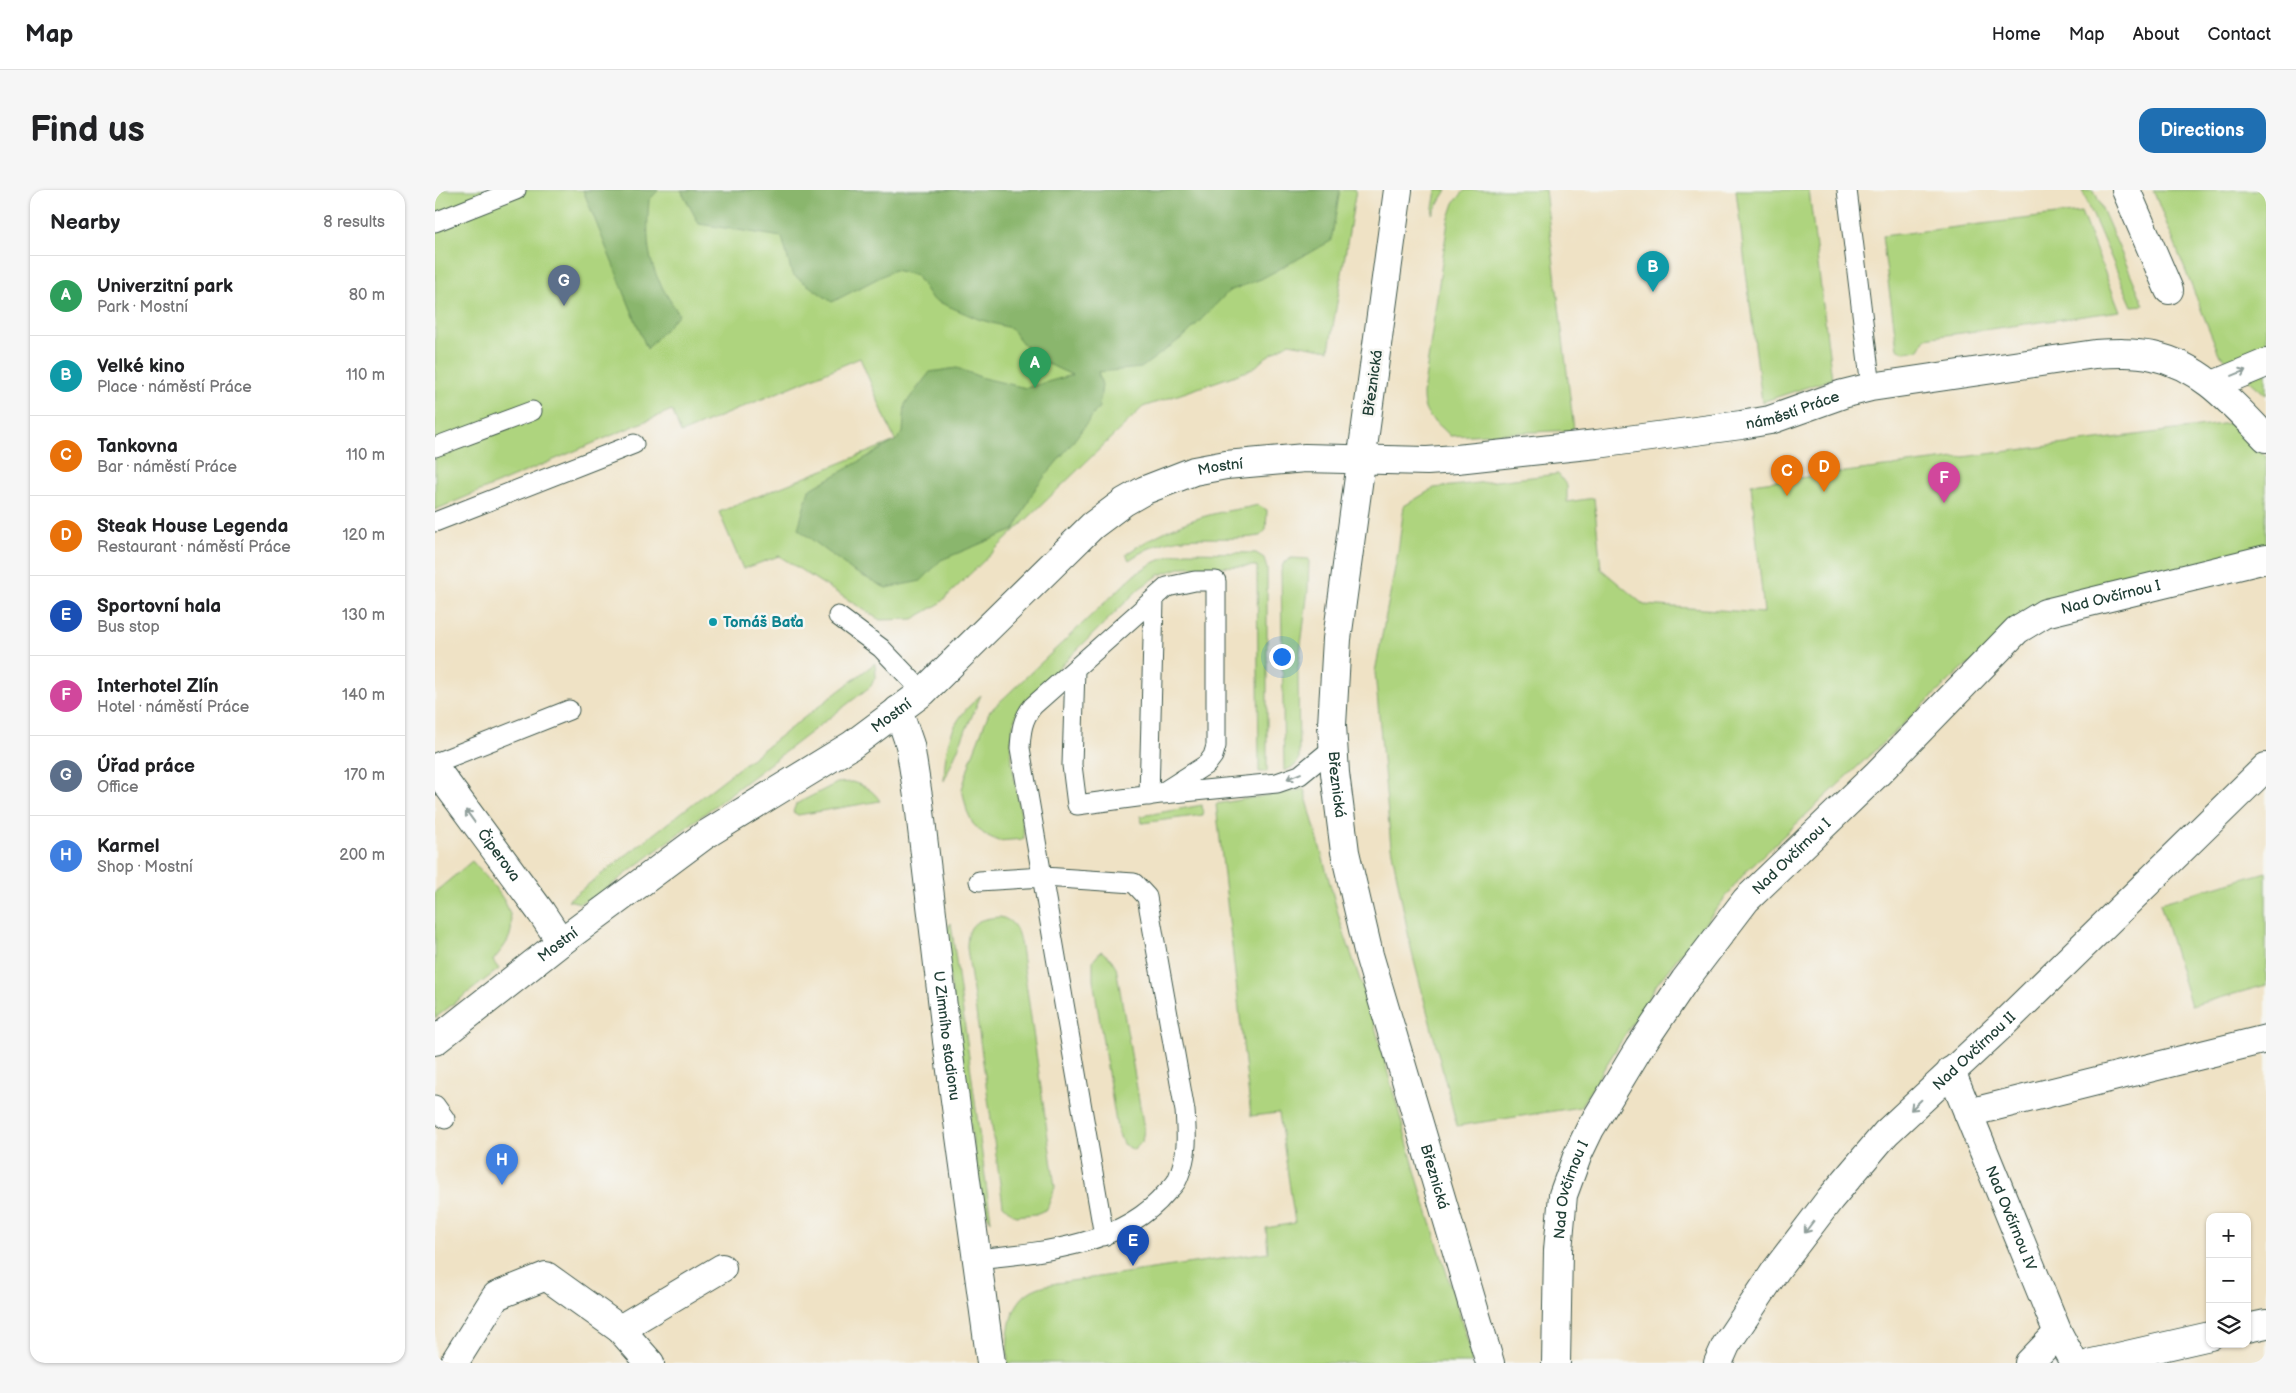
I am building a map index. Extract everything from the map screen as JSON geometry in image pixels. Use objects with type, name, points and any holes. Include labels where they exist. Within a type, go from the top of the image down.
[{"type":"street","name":"Březnická","points":[[1398,190],[1376,368],[1361,458],[1337,648],[1332,717],[1333,748],[1342,834],[1363,928],[1402,1071],[1490,1363]]},
{"type":"street","points":[[2126,190],[2169,290]]},
{"type":"street","name":"náměstí Práce","points":[[1361,458],[1427,461],[1457,459],[1597,444],[1741,425],[1769,420],[1843,394],[1871,387],[2095,354],[2125,353],[2153,356],[2170,361],[2197,374],[2213,385],[2266,438]]},
{"type":"street","points":[[2213,385],[2266,363]]},
{"type":"street","name":"Mostní","points":[[435,1041],[561,942],[705,835],[852,745],[923,692],[1092,526],[1124,502],[1145,490],[1194,471],[1226,465],[1305,458],[1361,458]]},
{"type":"street","name":"Nad Ovčírnou I","points":[[1556,1363],[1558,1250],[1561,1213],[1568,1179],[1578,1154],[1657,1020],[1718,934],[1746,900],[1878,773],[2017,630],[2045,613],[2266,560]]},
{"type":"street","name":"U Zimního stadionu","points":[[899,710],[911,745],[947,1041],[991,1363]]},
{"type":"street","name":"Nad Ovčírnou II","points":[[1718,1363],[1726,1345],[1776,1270],[1830,1199],[1886,1134],[2003,1024],[2266,767]]},
{"type":"street","name":"Čiperova","points":[[435,768],[561,942]]},
{"type":"street","points":[[1968,1113],[2266,1039]]},
{"type":"street","name":"Nad Ovčírnou IV","points":[[1951,1071],[2058,1334],[2074,1363]]},
{"type":"street","points":[[620,1329],[722,1268]]},
{"type":"street","points":[[454,1363],[496,1296],[546,1276],[620,1329],[650,1363]]},
{"type":"street","points":[[2251,1327],[2266,1324]]},
{"type":"street","points":[[2029,1363],[2058,1334]]},
{"type":"street","points":[[2092,1363],[2206,1337]]},
{"type":"lane","points":[[435,222],[516,190]]},
{"type":"lane","points":[[1847,190],[1871,387]]},
{"type":"lane","points":[[435,447],[532,411]]},
{"type":"lane","points":[[435,522],[634,444]]},
{"type":"lane","points":[[1104,1236],[1021,748],[1021,730],[1026,714],[1033,706],[1167,587],[1195,581],[1216,581],[1216,746],[1213,756],[1207,764],[1154,795]]},
{"type":"lane","points":[[1153,599],[1154,795]]},
{"type":"lane","points":[[838,616],[881,648],[923,692]]},
{"type":"lane","points":[[1075,668],[1072,765],[1077,805],[1154,795],[1277,783],[1300,775],[1333,748]]},
{"type":"lane","points":[[435,764],[569,710]]},
{"type":"lane","points":[[977,1260],[1068,1245],[1104,1236],[1137,1219],[1159,1202],[1177,1180],[1187,1146],[1183,1102],[1147,897],[1134,883],[1043,877],[979,880]]},
{"type":"green space","points":[[435,190],[1356,190],[1329,350],[1289,343],[1266,357],[1253,369],[1143,407],[939,604],[913,619],[880,620],[779,556],[743,569],[719,512],[895,441],[860,358],[681,433],[672,410],[435,510]]},
{"type":"green space","points":[[583,190],[659,190],[649,200],[649,248],[655,273],[679,314],[647,349]]},
{"type":"green space","points":[[681,190],[1340,190],[1331,241],[1261,279],[1229,291],[1187,334],[1141,368],[1098,372],[1102,385],[1099,407],[1036,487],[1014,530],[941,560],[921,581],[886,588],[853,571],[798,529],[809,490],[895,441],[903,433],[905,404],[930,372],[957,368],[983,378],[1026,388],[1072,375],[1035,358],[1010,328],[978,319],[932,299],[916,275],[894,270],[832,302],[792,274],[782,237],[699,224]]},
{"type":"green space","points":[[1436,190],[1447,190],[1432,214]]},
{"type":"green space","points":[[1465,190],[1545,190],[1574,430],[1450,436],[1431,418],[1425,409],[1423,394],[1448,221],[1454,203]]},
{"type":"green space","points":[[1736,190],[1809,190],[1832,379],[1762,402]]},
{"type":"green space","points":[[2082,190],[2094,190],[2144,305],[2132,306]]},
{"type":"green space","points":[[2153,190],[2266,190],[2266,395],[2219,354]]},
{"type":"green space","points":[[2081,212],[2120,311],[1925,338],[1919,350],[1904,352],[1897,348],[1882,236]]},
{"type":"green space","points":[[2230,423],[2266,456],[2266,570],[2055,619],[1963,668],[1747,870],[1657,984],[1580,1107],[1457,1126],[1412,953],[1391,847],[1375,672],[1398,552],[1404,506],[1434,488],[1558,474],[1567,486],[1567,502],[1594,498],[1601,569],[1644,605],[1764,613],[1751,484]]},
{"type":"green space","points":[[1258,505],[1267,510],[1266,530],[1260,536],[1179,540],[1163,543],[1129,560],[1126,554],[1146,541],[1179,525],[1201,517]]},
{"type":"green space","points":[[1186,552],[1256,553],[1264,558],[1267,569],[1267,772],[1259,772],[1257,566],[1183,567],[1159,575],[1140,588],[1023,703],[1015,717],[1011,751],[1024,839],[998,841],[984,834],[973,824],[967,811],[962,789],[989,712],[1134,575],[1159,560]]},
{"type":"green space","points":[[1291,558],[1309,559],[1308,590],[1298,669],[1299,758],[1295,766],[1284,771],[1281,571],[1283,564]]},
{"type":"green space","points":[[875,663],[876,675],[871,686],[601,893],[580,903],[568,900]]},
{"type":"green space","points":[[981,695],[944,781],[948,744],[956,723]]},
{"type":"green space","points":[[852,782],[868,789],[880,801],[798,815],[793,812],[796,804],[837,783]]},
{"type":"green space","points":[[1304,789],[1341,924],[1371,1012],[1418,1181],[1470,1348],[1472,1363],[1008,1363],[1011,1320],[1020,1301],[1027,1293],[1037,1288],[1057,1283],[1268,1252],[1266,1228],[1295,1223],[1279,1113],[1251,1116],[1216,804]]},
{"type":"green space","points":[[1202,805],[1203,815],[1142,823],[1141,816]]},
{"type":"green space","points":[[472,861],[495,888],[508,908],[511,931],[507,942],[493,961],[499,969],[435,1018],[435,892]]},
{"type":"green space","points":[[2266,872],[2266,985],[2191,1006],[2160,903]]},
{"type":"green space","points":[[1000,917],[1013,924],[1021,947],[1055,1187],[1047,1209],[1036,1214],[1015,1216],[1003,1205],[967,948],[969,933],[975,924],[985,919]]},
{"type":"green space","points":[[951,923],[991,1221],[982,1207],[945,944],[948,927]]},
{"type":"green space","points":[[1101,951],[1111,959],[1116,967],[1144,1129],[1142,1142],[1134,1150],[1123,1144],[1117,1129],[1093,979],[1093,961]]},
{"type":"place","name":"Velké kino","points":[[1653,292]]},
{"type":"place","name":"Úřad práce","points":[[564,306]]},
{"type":"place","name":"Univerzitní park","points":[[1035,388]]},
{"type":"place","name":"Steak House Legenda","points":[[1824,492]]},
{"type":"place","name":"Tankovna","points":[[1787,496]]},
{"type":"place","name":"Interhotel Zlín","points":[[1944,503]]},
{"type":"place","name":"Tomáš Baťa","points":[[713,622]]},
{"type":"place","name":"Karmel","points":[[502,1185]]},
{"type":"place","name":"Sportovní hala","points":[[1133,1266]]}]
